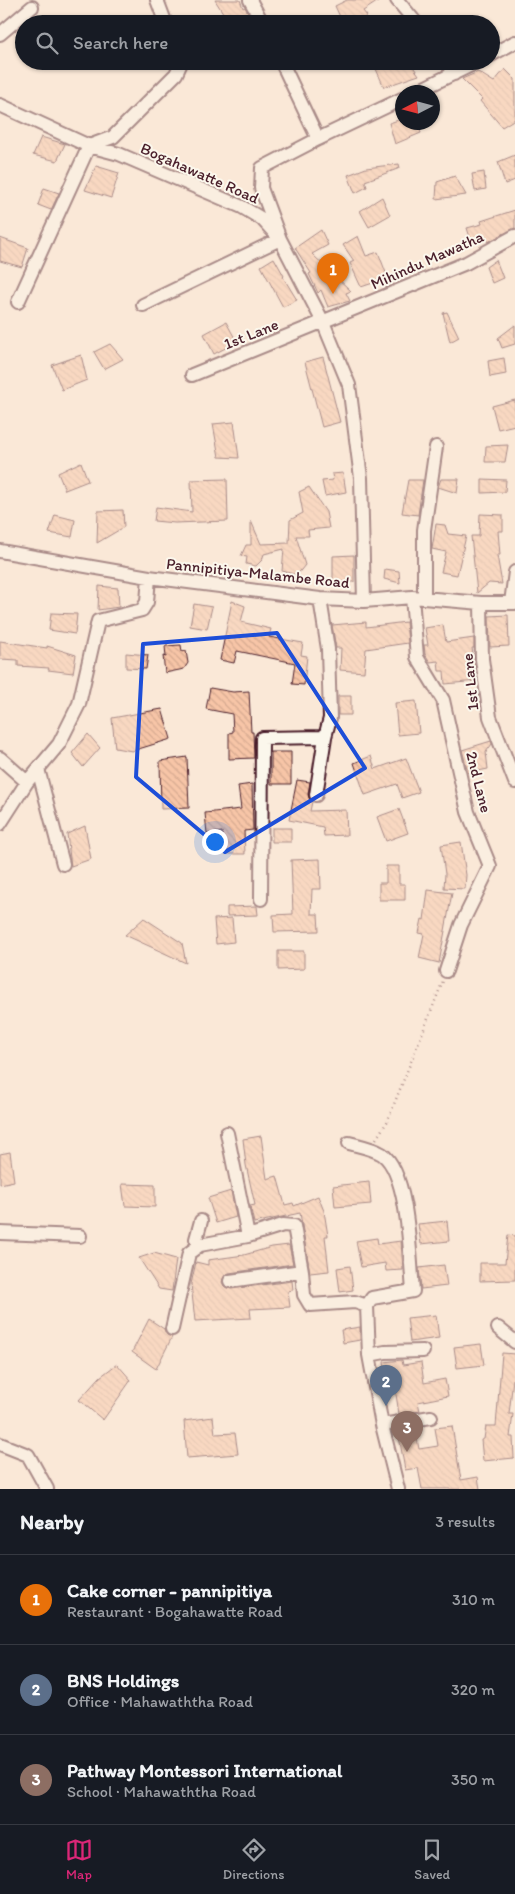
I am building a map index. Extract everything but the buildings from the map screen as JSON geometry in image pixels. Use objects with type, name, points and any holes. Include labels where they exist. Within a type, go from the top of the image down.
[{"type":"street","points":[[157,0],[163,15]]},
{"type":"street","points":[[250,0],[258,15]]},
{"type":"street","points":[[398,0],[410,15]]},
{"type":"street","points":[[23,15],[32,7]]},
{"type":"street","points":[[0,34],[15,21]]},
{"type":"street","points":[[500,50],[515,42]]},
{"type":"street","points":[[18,302],[89,146],[113,137],[178,70]]},
{"type":"street","points":[[285,70],[318,139]]},
{"type":"street","points":[[452,70],[454,74]]},
{"type":"street","points":[[431,85],[462,70]]},
{"type":"street","points":[[143,304],[280,239],[261,188],[262,168],[395,102]]},
{"type":"street","name":"Bogahawatte Road","points":[[0,105],[89,146],[119,154],[242,207],[262,219],[280,239],[323,322],[349,385],[361,478],[364,601]]},
{"type":"street","name":"Mihindu Mawatha","points":[[323,322],[466,263],[515,236]]},
{"type":"street","name":"1st Lane","points":[[192,376],[323,322]]},
{"type":"street","name":"2nd Lane","points":[[436,447],[424,530],[418,597],[416,657],[443,700],[468,812],[490,866],[461,925],[446,971]]},
{"type":"street","name":"Pannipitiya-Malambe Road","points":[[0,551],[148,577],[320,599],[364,601],[418,597],[481,603],[513,603]]},
{"type":"street","points":[[513,603],[515,572]]},
{"type":"street","points":[[0,824],[27,782],[59,744],[79,704],[98,620],[142,610],[147,602],[148,577]]},
{"type":"street","points":[[316,795],[325,737],[330,718],[328,649],[320,599]]},
{"type":"street","name":"1st Lane","points":[[481,603],[482,659],[490,717],[515,782]]},
{"type":"street","points":[[261,900],[262,738],[325,737]]},
{"type":"street","points":[[0,758],[27,782]]},
{"type":"street","points":[[38,768],[63,864]]},
{"type":"street","points":[[227,1133],[248,1236]]},
{"type":"street","points":[[349,1143],[369,1148],[383,1155],[391,1165],[403,1192],[413,1291],[372,1298],[367,1306],[369,1355],[382,1425],[398,1489]]},
{"type":"street","points":[[200,1246],[196,1239],[201,1221]]},
{"type":"street","points":[[172,1329],[189,1253],[200,1246],[248,1236],[283,1225],[294,1226],[304,1295],[310,1305],[355,1302],[367,1306]]},
{"type":"street","points":[[0,1233],[80,1236]]},
{"type":"street","points":[[230,1281],[302,1271]]},
{"type":"street","points":[[498,1328],[515,1342]]},
{"type":"street","points":[[369,1355],[385,1352],[423,1351]]},
{"type":"street","points":[[382,1425],[431,1417]]},
{"type":"street","points":[[0,1444],[28,1455],[47,1489]]},
{"type":"path","points":[[369,1148],[387,1122],[446,971]]},
{"type":"highlighted area","points":[[277,633],[365,768],[225,852],[136,777],[143,644]]},
{"type":"place","name":"Cake corner - pannipitiya","points":[[333,294]]},
{"type":"place","name":"BNS Holdings","points":[[386,1406]]},
{"type":"place","name":"Pathway Montessori International","points":[[407,1452]]}]
